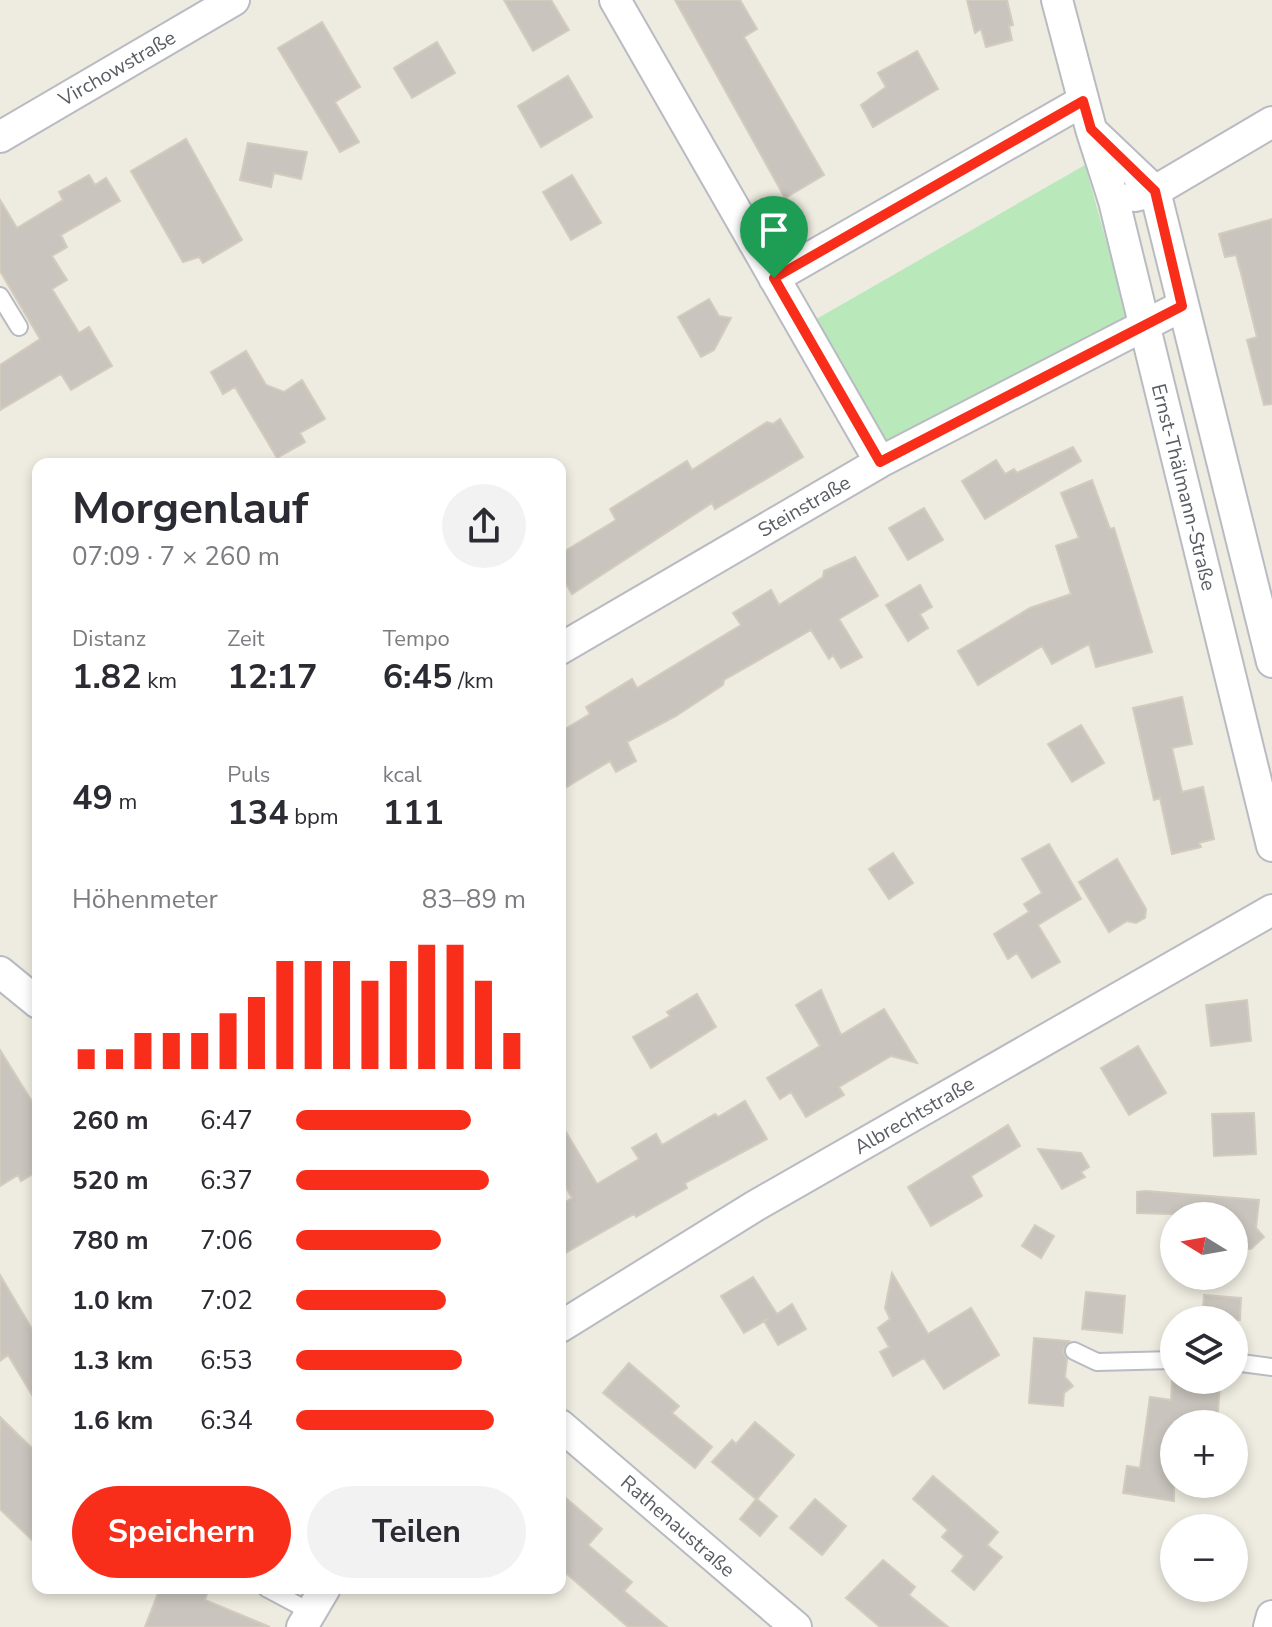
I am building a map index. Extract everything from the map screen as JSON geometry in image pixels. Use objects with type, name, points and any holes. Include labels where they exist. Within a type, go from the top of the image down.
[{"type":"street","name":"Virchowstraße","points":[[0,137],[234,0]]},
{"type":"street","points":[[615,0],[880,462]]},
{"type":"street","name":"Ernst-Thälmann-Straße","points":[[1057,0],[1087,115],[1114,201],[1272,846]]},
{"type":"street","points":[[774,278],[1087,115],[1155,191]]},
{"type":"street","points":[[1114,201],[1155,191],[1272,122]]},
{"type":"street","name":"Ernst-Thälmann-Straße","points":[[1155,191],[1272,662]]},
{"type":"street","name":"Steinstraße","points":[[566,645],[880,462],[1182,306]]},
{"type":"street","name":"Albrechtstraße","points":[[566,1323],[755,1206],[1272,910]]},
{"type":"street","points":[[0,972],[32,994]]},
{"type":"street","name":"Rathenaustraße","points":[[566,1430],[796,1627]]},
{"type":"street","points":[[1269,1627],[1272,1616]]},
{"type":"lane","points":[[0,296],[19,327]]},
{"type":"lane","points":[[1074,1351],[1097,1362],[1160,1360]]},
{"type":"lane","points":[[1248,1364],[1272,1367]]},
{"type":"lane","points":[[279,1594],[313,1609]]},
{"type":"green space","points":[[1085,165],[1128,319],[884,448],[813,321]]},
{"type":"building","points":[[504,0],[551,0],[569,30],[533,51]]},
{"type":"building","points":[[675,0],[740,0],[757,29],[744,37],[824,175],[785,198]]},
{"type":"building","points":[[967,0],[1007,0],[1013,25],[1009,26],[1012,40],[986,47],[981,29],[975,33]]},
{"type":"building","points":[[322,22],[360,87],[335,102],[359,142],[340,152],[278,48]]},
{"type":"building","points":[[437,42],[455,73],[412,98],[394,68]]},
{"type":"building","points":[[917,51],[938,89],[873,127],[861,105],[886,87],[878,73]]},
{"type":"building","points":[[568,76],[592,117],[541,147],[518,106]]},
{"type":"building","points":[[186,139],[242,240],[203,263],[199,257],[183,262],[131,171]]},
{"type":"building","points":[[248,143],[307,152],[301,179],[274,173],[271,187],[240,180]]},
{"type":"building","points":[[89,175],[95,185],[106,178],[120,201],[61,235],[67,247],[52,256],[67,280],[52,289],[79,333],[89,327],[112,366],[71,390],[61,374],[0,410],[0,365],[40,339],[0,271],[0,200],[17,228],[63,200],[59,192]]},
{"type":"building","points":[[572,175],[601,223],[571,240],[543,192]]},
{"type":"building","points":[[1272,219],[1272,404],[1264,405],[1247,340],[1257,337],[1242,277],[1236,255],[1225,257],[1219,234]]},
{"type":"building","points":[[709,299],[719,316],[731,318],[714,350],[701,357],[678,317]]},
{"type":"building","points":[[246,351],[266,385],[284,392],[302,380],[325,419],[300,433],[305,442],[277,458],[235,387],[223,394],[211,372]]},
{"type":"building","points":[[780,419],[803,457],[715,509],[712,503],[572,594],[566,584],[566,550],[616,520],[610,509],[687,461],[692,470],[767,422],[773,424]]},
{"type":"building","points":[[1073,447],[1081,461],[985,519],[962,481],[996,460],[1005,474],[1014,469],[1017,473]]},
{"type":"building","points":[[1092,480],[1110,529],[1114,528],[1152,652],[1096,667],[1089,644],[1052,664],[1042,646],[978,685],[958,651],[1030,608],[1071,594],[1056,546],[1079,538],[1061,493]]},
{"type":"building","points":[[924,508],[943,540],[908,560],[889,528]]},
{"type":"building","points":[[855,557],[878,596],[839,619],[862,657],[841,668],[833,655],[829,659],[811,630],[724,680],[723,685],[676,716],[627,742],[636,761],[616,772],[610,761],[566,787],[566,728],[590,714],[586,707],[632,679],[637,688],[741,625],[733,613],[771,590],[779,605],[823,577],[824,571]]},
{"type":"building","points":[[920,585],[932,607],[920,614],[928,628],[908,641],[886,605]]},
{"type":"building","points":[[1182,697],[1192,744],[1172,748],[1182,792],[1203,787],[1214,839],[1199,843],[1201,847],[1172,854],[1160,798],[1154,800],[1133,708]]},
{"type":"building","points":[[1081,725],[1104,763],[1072,782],[1048,744]]},
{"type":"building","points":[[1049,844],[1081,899],[1038,925],[1060,962],[1032,978],[1017,953],[1008,959],[994,934],[1029,912],[1024,904],[1042,893],[1022,859]]},
{"type":"building","points":[[893,853],[913,883],[889,899],[869,869]]},
{"type":"building","points":[[1117,859],[1146,909],[1145,918],[1136,923],[1127,921],[1109,932],[1079,882]]},
{"type":"building","points":[[821,990],[841,1035],[884,1009],[917,1063],[891,1056],[839,1087],[844,1095],[806,1117],[791,1092],[780,1099],[767,1078],[820,1046],[796,1005]]},
{"type":"building","points":[[697,994],[716,1027],[651,1068],[633,1037],[670,1016],[667,1012]]},
{"type":"building","points":[[1247,1000],[1251,1041],[1211,1046],[1206,1005]]},
{"type":"building","points":[[1138,1046],[1166,1093],[1129,1115],[1101,1068]]},
{"type":"building","points":[[0,1050],[32,1101],[32,1175],[21,1181],[18,1175],[0,1186]]},
{"type":"building","points":[[745,1101],[767,1139],[685,1183],[687,1188],[636,1217],[634,1214],[566,1253],[566,1202],[572,1198],[566,1188],[566,1132],[597,1184],[639,1159],[632,1148],[656,1134],[662,1145],[715,1114],[718,1117]]},
{"type":"building","points":[[1254,1113],[1256,1154],[1214,1156],[1212,1114]]},
{"type":"building","points":[[1008,1125],[1020,1146],[971,1176],[982,1196],[931,1226],[908,1187]]},
{"type":"building","points":[[1038,1149],[1081,1153],[1089,1167],[1081,1172],[1085,1177],[1062,1189]]},
{"type":"building","points":[[1137,1192],[1259,1200],[1256,1228],[1264,1237],[1248,1249],[1248,1202],[1160,1202],[1160,1214],[1137,1213]]},
{"type":"building","points":[[1035,1225],[1054,1236],[1041,1258],[1022,1246]]},
{"type":"building","points":[[892,1273],[928,1334],[971,1308],[999,1355],[944,1389],[924,1358],[893,1376],[880,1352],[889,1347],[878,1328],[890,1319],[885,1308]]},
{"type":"building","points":[[0,1275],[32,1329],[32,1395],[8,1355],[0,1361]]},
{"type":"building","points":[[753,1277],[777,1314],[792,1304],[806,1329],[778,1345],[764,1321],[744,1333],[721,1296]]},
{"type":"building","points":[[1086,1292],[1125,1296],[1122,1333],[1082,1329]]},
{"type":"building","points":[[1204,1295],[1241,1298],[1241,1306],[1203,1306]]},
{"type":"building","points":[[1034,1338],[1069,1341],[1063,1351],[1067,1359],[1065,1377],[1073,1386],[1064,1393],[1063,1406],[1029,1403]]},
{"type":"building","points":[[629,1363],[679,1406],[672,1413],[712,1447],[695,1468],[603,1393]]},
{"type":"building","points":[[1171,1394],[1219,1394],[1218,1410],[1160,1410],[1160,1498],[1174,1498],[1174,1501],[1123,1493],[1127,1466],[1140,1468],[1150,1397],[1171,1400]]},
{"type":"building","points":[[0,1417],[32,1448],[32,1540],[0,1509]]},
{"type":"building","points":[[755,1422],[794,1455],[757,1499],[777,1516],[760,1536],[740,1519],[756,1499],[712,1462],[732,1440],[736,1444]]},
{"type":"building","points":[[933,1476],[998,1532],[987,1545],[1002,1557],[974,1590],[952,1571],[964,1556],[942,1537],[948,1530],[913,1499]]},
{"type":"building","points":[[566,1498],[602,1529],[588,1545],[632,1582],[624,1591],[667,1627],[628,1627],[566,1573]]},
{"type":"building","points":[[815,1499],[846,1526],[822,1555],[790,1528]]},
{"type":"building","points":[[883,1560],[915,1587],[909,1595],[948,1627],[880,1627],[846,1598]]},
{"type":"building","points":[[158,1594],[207,1594],[205,1600],[270,1627],[145,1627]]},
{"type":"route","points":[[1083,101],[1091,129],[1155,191],[1182,306],[880,462],[774,278],[1083,101]]}]
